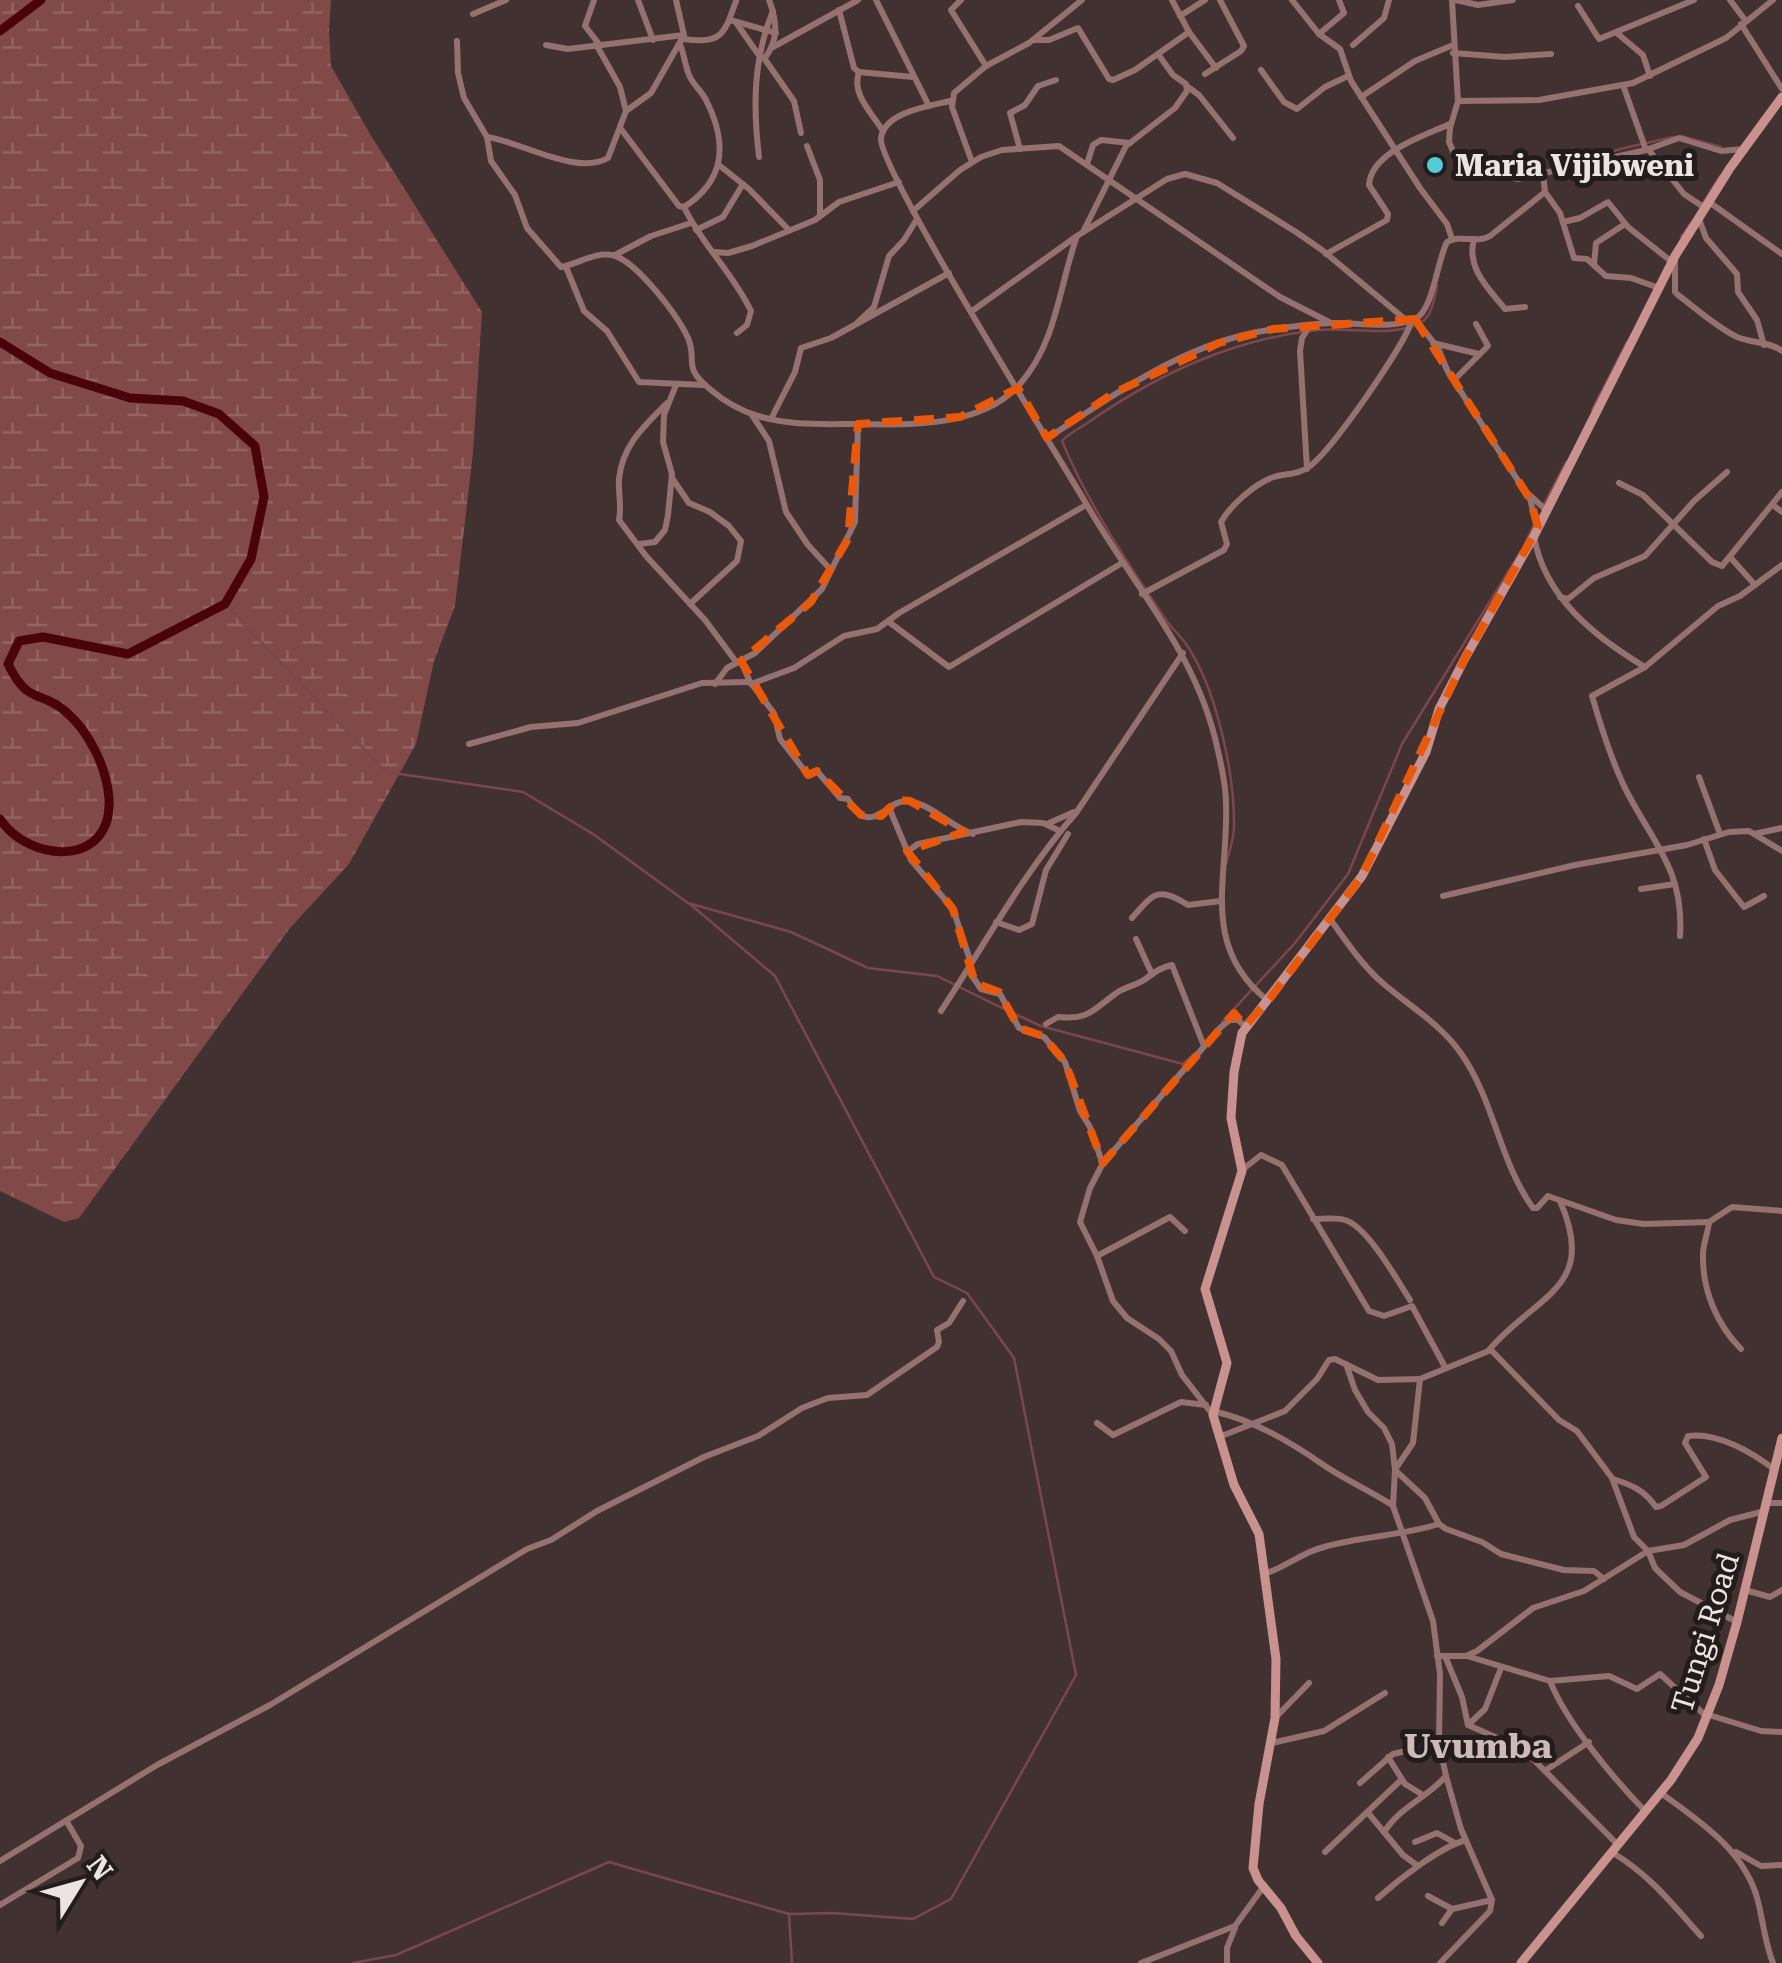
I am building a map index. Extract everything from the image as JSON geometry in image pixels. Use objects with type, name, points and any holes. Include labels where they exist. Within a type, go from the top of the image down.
[{"type":"street","points":[[473,14],[506,0]]},
{"type":"street","points":[[575,48],[594,0]]},
{"type":"street","points":[[638,0],[653,40]]},
{"type":"street","points":[[676,0],[689,75],[707,100],[721,141],[718,165],[695,199],[684,207]]},
{"type":"street","points":[[546,45],[575,48],[653,40],[711,41],[732,20],[737,0]]},
{"type":"street","points":[[769,0],[776,32],[773,46]]},
{"type":"street","points":[[759,157],[755,114],[757,66],[762,57],[773,46],[858,0]]},
{"type":"street","points":[[876,0],[930,106]]},
{"type":"street","points":[[945,0],[986,66]]},
{"type":"street","points":[[950,10],[962,0]]},
{"type":"street","points":[[1082,0],[1033,40],[961,85],[950,101],[900,116],[884,131],[881,148],[915,215],[1086,505],[1183,653],[1206,708],[1224,782],[1223,928],[1230,954],[1252,988],[1268,1001]]},
{"type":"street","points":[[1172,0],[1188,32],[1216,68]]},
{"type":"street","points":[[1180,16],[1205,0]]},
{"type":"street","points":[[1205,74],[1244,46],[1220,0]]},
{"type":"street","points":[[1292,0],[1319,34],[1340,49],[1348,76],[1447,224],[1452,239]]},
{"type":"street","points":[[1319,34],[1344,13],[1339,0]]},
{"type":"street","points":[[1352,46],[1384,18],[1389,0]]},
{"type":"street","points":[[1513,0],[1478,5],[1454,0],[1458,101],[1449,142],[1459,165],[1508,178],[1647,150],[1679,138],[1721,152],[1744,149]]},
{"type":"street","points":[[1578,6],[1596,38],[1617,34],[1694,0]]},
{"type":"street","points":[[1730,0],[1782,89]]},
{"type":"street","points":[[1458,101],[1528,100],[1623,85],[1701,52],[1772,0]]},
{"type":"street","points":[[839,10],[846,25],[851,62],[859,72],[913,77]]},
{"type":"street","points":[[762,57],[772,11]]},
{"type":"street","points":[[732,20],[776,32]]},
{"type":"street","points":[[732,20],[750,38],[794,101],[800,133]]},
{"type":"street","points":[[487,136],[588,164],[608,158],[626,111],[620,87],[584,26]]},
{"type":"street","points":[[1033,40],[1048,40],[1080,29],[1113,80],[1188,32]]},
{"type":"street","points":[[1617,34],[1643,55],[1650,76]]},
{"type":"street","points":[[626,111],[651,94],[682,39]]},
{"type":"street","points":[[457,40],[464,98],[487,136],[491,162],[515,195],[522,222],[558,265],[566,267],[588,257],[614,256],[651,236],[720,219],[743,184]]},
{"type":"street","points":[[1361,97],[1414,61],[1453,49],[1506,57],[1551,54]]},
{"type":"street","points":[[1158,54],[1234,138]]},
{"type":"street","points":[[1262,70],[1284,102],[1296,109],[1334,81],[1348,76]]},
{"type":"street","points":[[859,72],[858,94],[884,131]]},
{"type":"street","points":[[1020,149],[1010,113],[1025,105],[1038,86],[1056,80]]},
{"type":"street","points":[[1623,85],[1647,150],[1684,194],[1782,254]]},
{"type":"street","points":[[614,256],[645,278],[679,324],[689,340],[692,368],[704,384],[752,414],[797,425],[903,425],[981,411],[1018,388],[1056,319],[1079,235],[1121,153],[1176,108],[1187,87]]},
{"type":"street","points":[[1211,1410],[1226,1364],[1205,1289],[1242,1171],[1230,1118],[1234,1072],[1245,1026],[1362,876],[1426,752],[1439,709],[1536,531],[1673,259],[1782,97]]},
{"type":"street","points":[[950,101],[972,162]]},
{"type":"street","points":[[1326,254],[1387,220],[1388,214],[1368,180],[1375,169],[1396,150],[1451,124]]},
{"type":"street","points":[[620,130],[676,204],[684,207],[729,271],[751,311],[747,325],[737,333]]},
{"type":"street","points":[[1088,164],[1094,145],[1101,140],[1130,142]]},
{"type":"street","points":[[806,146],[822,185],[820,216]]},
{"type":"street","points":[[857,324],[861,316],[874,308],[889,256],[904,240],[915,215],[972,162],[990,154],[1059,146],[1280,297],[1332,323]]},
{"type":"street","points":[[718,165],[788,229]]},
{"type":"street","points":[[1543,174],[1545,192],[1556,205],[1573,257],[1586,260],[1606,276],[1631,278],[1658,288]]},
{"type":"street","points":[[972,311],[1138,198],[1177,175],[1200,176],[1226,187],[1326,254],[1411,320],[1433,343],[1530,498],[1546,510]]},
{"type":"street","points":[[714,252],[737,251],[820,216],[842,201],[898,182]]},
{"type":"street","points":[[1142,594],[1224,550],[1223,517],[1272,477],[1306,469],[1339,435],[1411,320],[1426,306],[1444,247],[1452,239],[1486,239],[1545,192]]},
{"type":"street","points":[[1562,222],[1580,218],[1608,202],[1648,245],[1673,259]]},
{"type":"street","points":[[1699,218],[1706,238],[1736,273],[1738,292],[1754,315],[1764,345]]},
{"type":"street","points":[[1594,266],[1596,242],[1626,224]]},
{"type":"street","points":[[1684,242],[1706,238]]},
{"type":"street","points":[[1474,239],[1471,259],[1482,279],[1505,309],[1524,307]]},
{"type":"street","points":[[1673,259],[1676,294],[1730,334],[1775,345],[1782,351]]},
{"type":"street","points":[[566,267],[584,311],[607,331],[639,382],[704,384]]},
{"type":"street","points":[[771,420],[795,372],[798,350],[857,324],[949,273]]},
{"type":"street","points":[[1048,438],[1112,394],[1182,358],[1253,332],[1411,320]]},
{"type":"street","points":[[1454,380],[1488,344],[1476,324]]},
{"type":"street","points":[[1301,342],[1310,326]]},
{"type":"street","points":[[1294,328],[1301,342],[1306,469]]},
{"type":"street","points":[[1433,343],[1480,354]]},
{"type":"street","points":[[677,384],[667,403],[625,449],[618,483],[622,506],[619,520],[739,662],[774,713],[780,739],[808,775],[817,771],[840,798],[848,799],[862,814],[881,816],[900,801],[915,802],[973,834]]},
{"type":"street","points":[[650,560],[653,543],[665,530],[672,477],[662,442],[667,403]]},
{"type":"street","points":[[752,414],[769,442],[786,512],[808,545],[832,570]]},
{"type":"street","points":[[715,684],[723,672],[755,652],[812,602],[832,570],[855,522],[858,424]]},
{"type":"street","points":[[1560,597],[1568,599],[1599,576],[1642,558],[1728,472]]},
{"type":"street","points":[[672,477],[689,502],[710,512],[741,541],[737,561],[690,604]]},
{"type":"street","points":[[1619,483],[1640,493],[1714,563],[1722,566],[1782,492]]},
{"type":"street","points":[[1530,498],[1540,561],[1560,597],[1612,648],[1645,667]]},
{"type":"street","points":[[469,744],[531,726],[578,723],[688,687],[751,683],[794,668],[844,636],[869,633],[889,622],[1086,505]]},
{"type":"street","points":[[1772,505],[1782,512]]},
{"type":"street","points":[[637,544],[653,543]]},
{"type":"street","points":[[1730,557],[1755,585]]},
{"type":"street","points":[[889,622],[949,667],[1122,563]]},
{"type":"street","points":[[1680,936],[1681,900],[1662,849],[1624,786],[1592,696],[1645,667],[1718,606],[1782,565]]},
{"type":"street","points":[[941,1011],[996,922],[1064,832],[1183,653]]},
{"type":"street","points":[[1698,776],[1720,834]]},
{"type":"street","points":[[1047,824],[1079,808]]},
{"type":"street","points":[[890,810],[916,867],[953,909],[969,967],[981,989],[1000,994],[1019,1028],[1044,1036],[1060,1056],[1103,1163]]},
{"type":"street","points":[[908,851],[918,844],[1020,822],[1047,824],[1064,832]]},
{"type":"street","points":[[1443,896],[1720,834],[1752,834],[1782,828]]},
{"type":"street","points":[[996,922],[1019,930],[1032,924],[1046,870],[1064,832]]},
{"type":"street","points":[[1752,834],[1782,851]]},
{"type":"street","points":[[1704,839],[1715,870],[1744,907],[1764,896]]},
{"type":"street","points":[[1641,889],[1675,884]]},
{"type":"street","points":[[1132,918],[1160,893],[1170,893],[1188,905],[1221,901]]},
{"type":"street","points":[[1330,920],[1384,984],[1414,1006],[1459,1050],[1532,1208],[1538,1208],[1548,1196],[1616,1220],[1644,1224],[1709,1222],[1732,1207],[1782,1211]]},
{"type":"street","points":[[1136,939],[1151,972]]},
{"type":"street","points":[[1046,1024],[1060,1016],[1074,1019],[1093,1012],[1115,994],[1145,980],[1151,972],[1170,965],[1175,967],[1204,1046]]},
{"type":"street","points":[[1245,1026],[1230,1020],[1103,1163],[1090,1188],[1080,1222],[1113,1301],[1130,1321],[1166,1345],[1182,1375],[1211,1410],[1240,1500],[1259,1534],[1276,1659],[1276,1718],[1259,1804],[1253,1863],[1264,1886],[1318,1963]]},
{"type":"street","points":[[1242,1171],[1260,1155],[1279,1163],[1369,1312],[1384,1316],[1414,1307],[1445,1367]]},
{"type":"street","points":[[1218,1437],[1255,1425],[1290,1407],[1329,1360],[1378,1380],[1420,1379],[1489,1350],[1558,1288],[1572,1264],[1571,1225],[1560,1200]]},
{"type":"street","points":[[1097,1256],[1170,1217],[1186,1231]]},
{"type":"street","points":[[1313,1219],[1340,1218],[1352,1224],[1367,1238],[1410,1300]]},
{"type":"street","points":[[1709,1222],[1703,1254],[1716,1321],[1741,1350]]},
{"type":"street","points":[[0,1861],[157,1765],[270,1706],[527,1549],[551,1540],[704,1457],[758,1436],[802,1408],[828,1398],[859,1398],[885,1384],[937,1347],[937,1330],[950,1323],[963,1301]]},
{"type":"street","points":[[1489,1350],[1558,1420],[1576,1429],[1612,1478],[1634,1536],[1655,1568],[1680,1592],[1737,1622]]},
{"type":"street","points":[[1346,1364],[1363,1404],[1388,1434],[1395,1469],[1394,1506],[1430,1610],[1441,1656],[1439,1743],[1446,1776],[1466,1840],[1492,1900],[1490,1911],[1440,1963]]},
{"type":"street","points":[[1395,1469],[1413,1443],[1420,1379]]},
{"type":"street","points":[[1098,1423],[1112,1435],[1181,1402],[1248,1420],[1304,1448],[1324,1465],[1394,1506]]},
{"type":"street","points":[[1612,1478],[1635,1486],[1656,1508],[1661,1506],[1706,1477],[1684,1443],[1688,1436],[1695,1435],[1712,1436],[1776,1470]]},
{"type":"street","name":"Tungi Road","points":[[1521,1963],[1661,1793],[1698,1738],[1737,1622],[1782,1438]]},
{"type":"street","points":[[1395,1469],[1429,1502],[1439,1524]]},
{"type":"street","points":[[1466,1656],[1489,1644],[1537,1606],[1576,1594],[1648,1552],[1684,1545],[1730,1520],[1782,1502]]},
{"type":"street","points":[[1267,1573],[1317,1548],[1439,1524],[1501,1554],[1564,1570],[1594,1572],[1604,1578]]},
{"type":"street","points":[[1745,1590],[1770,1597],[1782,1590]]},
{"type":"street","points":[[1441,1656],[1466,1656],[1550,1681],[1609,1676],[1637,1690],[1660,1674],[1708,1716],[1761,1731],[1782,1732]]},
{"type":"street","points":[[1441,1656],[1462,1697],[1468,1725]]},
{"type":"street","points":[[1468,1725],[1485,1710],[1501,1668]]},
{"type":"street","points":[[1550,1681],[1589,1742],[1645,1811]]},
{"type":"street","points":[[1276,1718],[1309,1683]]},
{"type":"street","points":[[1272,1743],[1329,1729],[1385,1693]]},
{"type":"street","points":[[1468,1725],[1511,1744],[1546,1770],[1616,1850],[1667,1895],[1701,1936]]},
{"type":"street","points":[[1546,1770],[1589,1742]]},
{"type":"street","points":[[1360,1784],[1388,1757],[1439,1743]]},
{"type":"street","points":[[1388,1757],[1401,1780],[1424,1795]]},
{"type":"street","points":[[1384,1831],[1397,1814],[1446,1776]]},
{"type":"street","points":[[1324,1852],[1401,1780]]},
{"type":"street","points":[[1661,1793],[1735,1852],[1747,1855],[1761,1866],[1782,1865]]},
{"type":"street","points":[[1369,1814],[1403,1855],[1418,1866]]},
{"type":"street","points":[[0,1905],[78,1858],[82,1846],[67,1822]]},
{"type":"street","points":[[1416,1842],[1438,1833],[1455,1843]]},
{"type":"street","points":[[1378,1898],[1398,1878],[1466,1840]]},
{"type":"street","points":[[1735,1852],[1757,1898],[1773,1963]]},
{"type":"street","points":[[1227,1963],[1227,1948],[1235,1926],[1264,1886]]},
{"type":"street","points":[[1428,1896],[1452,1909],[1492,1900]]},
{"type":"street","points":[[1442,1923],[1452,1909]]},
{"type":"street","points":[[1141,1963],[1235,1926]]},
{"type":"highlighted area","points":[[1415,319],[1530,499],[1538,527],[1465,658],[1362,876],[1268,1001],[1245,1026],[1234,1013],[1103,1163],[1065,1062],[1043,1036],[1019,1028],[999,992],[975,983],[953,909],[907,851],[964,832],[910,801],[898,800],[881,816],[861,815],[817,771],[808,775],[741,661],[811,602],[848,539],[858,424],[960,417],[1018,388],[1047,438],[1112,394],[1219,343],[1273,329]]},
{"type":"green space","points":[[0,0],[331,0],[331,66],[482,312],[473,453],[455,606],[434,661],[416,744],[349,864],[290,928],[79,1218],[64,1222],[0,1191]]},
{"type":"waterway","points":[[0,31],[41,0]]},
{"type":"waterway","points":[[1681,136],[1721,147]]},
{"type":"waterway","points":[[1580,162],[1673,137]]},
{"type":"waterway","points":[[1703,203],[1720,176]]},
{"type":"waterway","points":[[1681,237],[1691,223]]},
{"type":"waterway","points":[[1226,864],[1234,832],[1231,782],[1222,732],[1206,683],[1186,644],[1110,533],[1062,441],[1145,387],[1228,350],[1287,334],[1330,329],[1380,331],[1416,325],[1429,314],[1437,286]]},
{"type":"waterway","points":[[0,342],[50,373],[130,398],[183,401],[219,414],[255,446],[264,497],[251,559],[225,604],[128,654],[43,637],[19,641],[8,664],[28,692],[56,704],[82,729],[105,775],[107,821],[98,837],[84,847],[67,851],[30,844],[13,834],[0,819]]},
{"type":"waterway","points":[[1592,410],[1627,342]]},
{"type":"waterway","points":[[1544,504],[1566,462]]},
{"type":"waterway","points":[[1525,544],[1534,524]]},
{"type":"waterway","points":[[1222,1022],[1295,943],[1348,874],[1402,744],[1521,551]]},
{"type":"waterway","points":[[225,604],[386,772],[523,792],[593,834],[688,903],[791,932],[868,968],[937,976],[1006,1010]]},
{"type":"waterway","points":[[353,1963],[396,1955],[609,1862],[789,1914],[913,1919],[951,1899],[1076,1675],[1014,1358],[967,1293],[934,1277],[775,976],[690,904]]},
{"type":"waterway","points":[[1013,1013],[1041,1026],[1183,1064],[1194,1054]]},
{"type":"waterway","points":[[789,1915],[792,1963]]},
{"type":"place","name":"Maria Vijibweni","points":[[1435,165]]},
{"type":"district","name":"Uvumba","points":[[1478,1746]]}]
